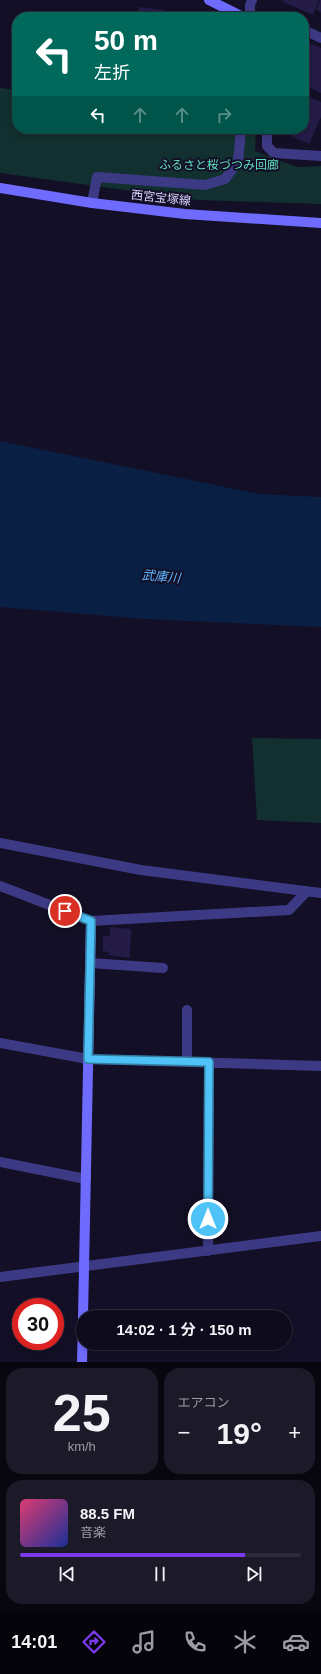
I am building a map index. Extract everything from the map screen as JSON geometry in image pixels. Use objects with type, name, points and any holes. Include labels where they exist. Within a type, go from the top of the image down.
[{"type":"street","points":[[209,0],[233,12]]},
{"type":"street","points":[[250,12],[252,0]]},
{"type":"street","points":[[309,32],[321,38]]},
{"type":"street","points":[[92,203],[97,177],[205,185],[225,179],[238,162],[241,134]]},
{"type":"street","points":[[266,134],[267,146],[274,153],[321,156]]},
{"type":"street","name":"西宮宝塚線","points":[[0,188],[92,203],[185,214],[321,223]]},
{"type":"street","points":[[0,843],[142,870],[321,893]]},
{"type":"street","points":[[0,886],[91,921],[289,910],[307,891]]},
{"type":"street","points":[[83,1310],[91,921]]},
{"type":"street","points":[[90,963],[163,968]]},
{"type":"street","points":[[187,1010],[187,1062]]},
{"type":"street","points":[[0,1043],[88,1059],[321,1066]]},
{"type":"street","points":[[208,1251],[209,1062]]},
{"type":"street","points":[[0,1162],[86,1179]]},
{"type":"street","points":[[0,1277],[321,1236]]},
{"type":"street","points":[[82,1350],[82,1362]]},
{"type":"green space","name":"ふるさと桜づつみ回廊","points":[[0,88],[12,89],[12,134],[256,134],[255,151],[297,167],[321,166],[321,204],[198,200],[0,173]]},
{"type":"green space","points":[[252,738],[321,739],[321,823],[257,820]]},
{"type":"water","name":"武庫川","points":[[0,441],[260,494],[321,497],[321,627],[145,619],[0,607]]},
{"type":"building","points":[[284,0],[319,0],[313,15],[283,2]]},
{"type":"building","points":[[321,0],[321,12],[316,10]]},
{"type":"building","points":[[139,7],[164,10],[164,12],[138,12]]},
{"type":"building","points":[[309,43],[321,48],[321,93],[309,87]]},
{"type":"building","points":[[309,96],[321,102],[321,117],[309,144],[290,136],[291,134],[309,134]]},
{"type":"building","points":[[110,927],[131,929],[130,958],[109,955],[108,952],[103,951],[103,936],[110,936]]},
{"type":"route","points":[[65,911],[91,921],[88,1059],[209,1062],[208,1219]]}]
